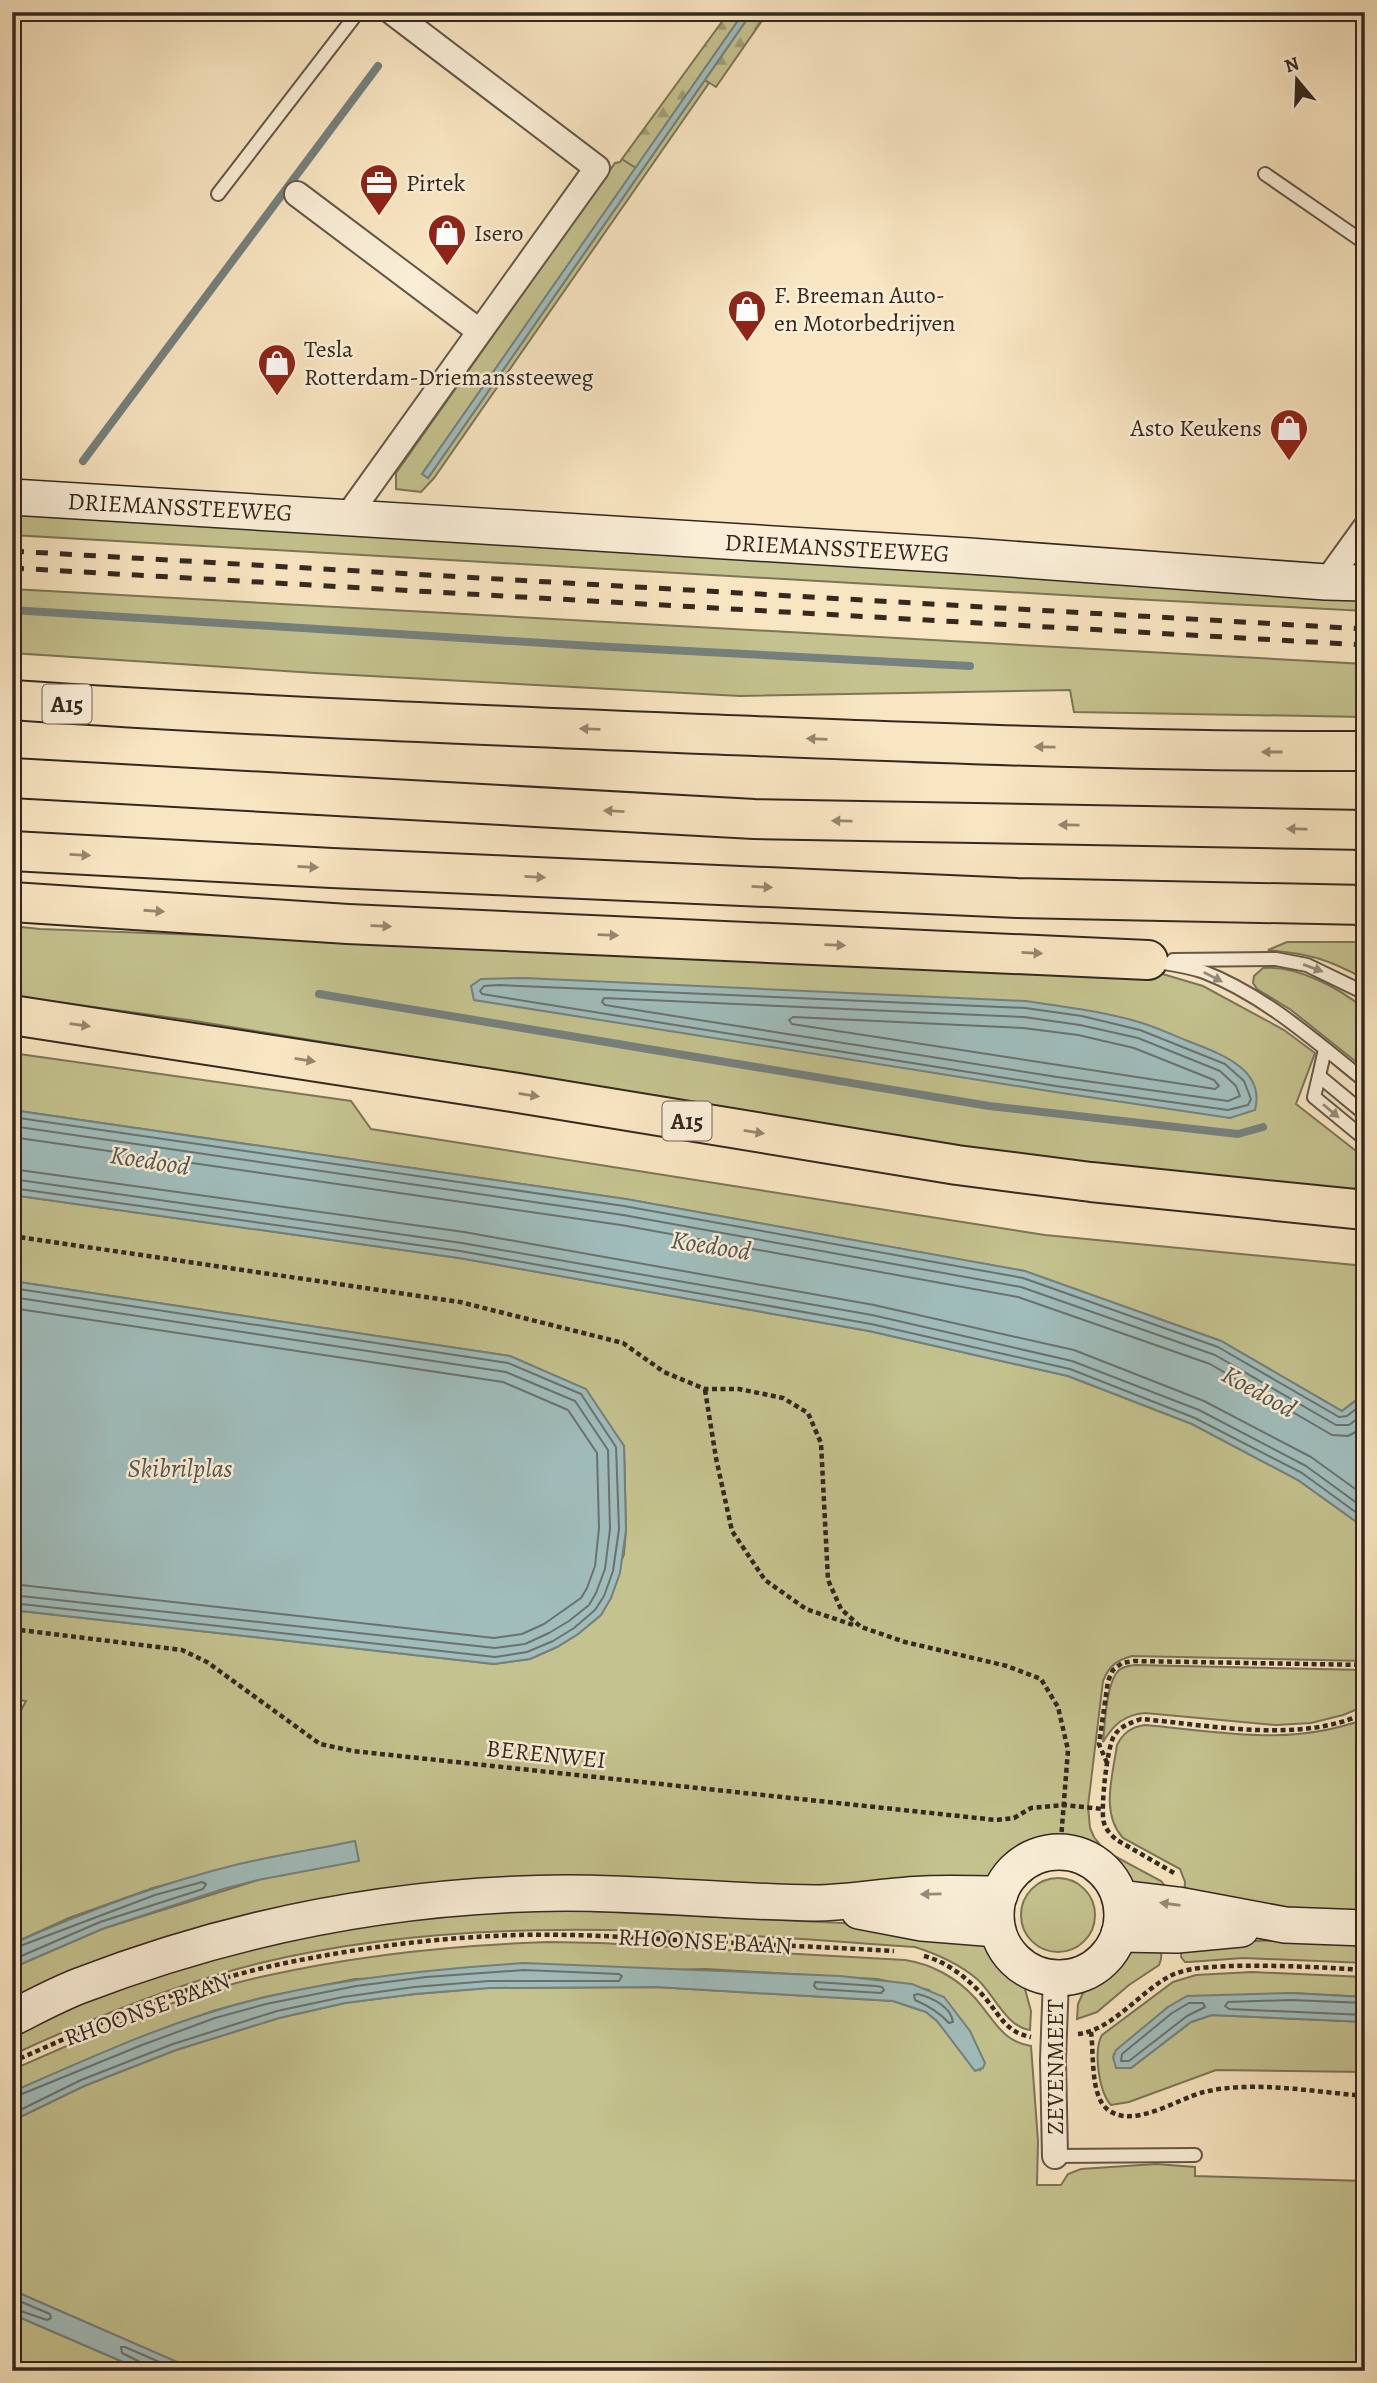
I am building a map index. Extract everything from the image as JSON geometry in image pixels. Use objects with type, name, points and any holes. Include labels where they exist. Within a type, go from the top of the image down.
[{"type":"highway","name":"A15","points":[[12,700],[121,708],[1012,747],[1243,752],[1365,751]]},
{"type":"highway","points":[[12,779],[754,819],[1365,830]]},
{"type":"highway","points":[[12,851],[346,869],[1003,898],[1365,905]]},
{"type":"highway","points":[[12,902],[348,924],[1148,960]]},
{"type":"highway","name":"A15","points":[[12,1015],[512,1092],[957,1165],[1365,1210]]},
{"type":"main road","name":"DRIEMANSSTEEWEG","points":[[12,497],[1365,583]]},
{"type":"main road","points":[[1060,1852],[1080,1856],[1097,1865],[1111,1880],[1119,1898],[1122,1916],[1119,1934],[1109,1952],[1095,1967],[1076,1975],[1056,1978],[1040,1975],[1018,1963],[1003,1944],[997,1929],[996,1911],[1000,1894],[1009,1877],[1023,1863],[1041,1855],[1060,1852]]},
{"type":"main road","name":"RHOONSE BAAN","points":[[12,2018],[77,1987],[187,1948],[260,1928],[405,1902],[486,1895],[568,1894],[817,1903],[925,1894],[1000,1894]]},
{"type":"main road","points":[[1119,1898],[1178,1905],[1285,1925]]},
{"type":"main road","name":"RHOONSE BAAN","points":[[817,1903],[922,1923],[997,1929]]},
{"type":"main road","points":[[1119,1934],[1177,1935],[1285,1925],[1365,1928]]},
{"type":"street","points":[[347,517],[597,168],[392,12]]},
{"type":"street","points":[[297,194],[479,331]]},
{"type":"street","points":[[1326,582],[1365,527]]},
{"type":"street","name":"ZEVENMEET","points":[[1055,2156],[1056,1978]]},
{"type":"lane","points":[[218,194],[358,12]]},
{"type":"lane","points":[[1265,174],[1365,243]]},
{"type":"lane","points":[[1148,960],[1276,959],[1307,965],[1364,993]]},
{"type":"lane","points":[[1148,960],[1203,971],[1250,995],[1365,1081]]},
{"type":"lane","points":[[1325,1049],[1314,1097],[1365,1139]]},
{"type":"lane","points":[[1319,1076],[1365,1114]]},
{"type":"lane","points":[[1055,2156],[1195,2155]]},
{"type":"path","points":[[12,1236],[460,1303],[623,1343],[664,1372],[705,1389],[740,1389],[783,1398],[808,1413],[821,1443],[828,1580],[841,1609],[861,1628]]},
{"type":"path","points":[[705,1389],[732,1531],[765,1580],[806,1609],[905,1642],[1007,1666],[1041,1679],[1058,1707],[1068,1750],[1060,1852]]},
{"type":"path","name":"BERENWEI","points":[[12,1629],[182,1650],[207,1662],[320,1744],[352,1751],[996,1820],[1014,1818],[1031,1808],[1064,1805],[1102,1809],[1108,1764]]},
{"type":"path","points":[[1108,1764],[1099,1744],[1108,1681],[1113,1670],[1122,1663],[1365,1665]]},
{"type":"path","points":[[1108,1764],[1113,1737],[1124,1725],[1141,1719],[1286,1731],[1337,1723],[1365,1713]]},
{"type":"path","name":"RHOONSE BAAN","points":[[12,2062],[121,2015],[217,1981],[344,1952],[402,1944],[476,1937],[583,1935],[906,1952]]},
{"type":"path","points":[[918,1955],[951,1968],[970,1981],[1012,2032],[1029,2037],[1091,2032],[1103,2026],[1160,1982],[1175,1973],[1191,1969],[1269,1965],[1365,1970]]},
{"type":"path","points":[[1091,2032],[1096,2090],[1100,2102],[1109,2111],[1120,2115],[1146,2114],[1204,2092],[1248,2087],[1365,2095]]},
{"type":"green space","points":[[729,12],[744,12],[636,168],[622,159]]},
{"type":"green space","points":[[752,12],[768,12],[716,87],[705,80]]},
{"type":"green space","points":[[705,80],[709,83],[434,478],[421,492],[396,489],[396,473],[615,163],[622,159],[636,168],[423,473],[428,478]]},
{"type":"green space","points":[[12,513],[1365,595],[1365,611],[12,535]]},
{"type":"green space","points":[[12,589],[1365,664],[1365,717],[1074,712],[1070,690],[740,696],[12,653]]},
{"type":"green space","points":[[12,926],[1149,970],[1203,986],[1284,1030],[1315,1053],[1296,1104],[1365,1158],[1365,1192],[1330,1191],[988,1151],[189,1020],[12,996]]},
{"type":"green space","points":[[1287,942],[1365,942],[1365,979],[1318,959],[1268,950]]},
{"type":"green space","points":[[1263,968],[1303,974],[1343,993],[1365,1009],[1365,1069],[1291,1010],[1257,989],[1253,983],[1254,976]]},
{"type":"green space","points":[[12,1053],[351,1101],[371,1129],[1045,1235],[1365,1266],[1365,1393],[1342,1411],[1221,1341],[1024,1271],[625,1199],[12,1110]]},
{"type":"green space","points":[[12,1195],[459,1258],[869,1331],[1068,1376],[1192,1424],[1298,1480],[1365,1528],[1365,1661],[1132,1656],[1118,1662],[1108,1671],[1103,1681],[1088,1806],[1090,1828],[1105,1851],[1161,1881],[1165,1886],[1131,1886],[1096,1852],[1060,1841],[1047,1842],[1025,1850],[989,1879],[870,1889],[529,1879],[12,2003],[12,1968],[102,1929],[258,1880],[241,1864],[153,1888],[69,1918],[12,1944],[12,1727],[26,1701],[12,1699],[12,1610],[494,1664],[530,1659],[557,1647],[601,1615],[624,1554],[626,1529],[624,1446],[585,1389],[510,1356],[12,1281]]},
{"type":"green space","points":[[1135,1665],[1365,1670],[1365,1706],[1311,1723],[1276,1725],[1145,1713],[1120,1722],[1103,1742],[1111,1684],[1119,1670]]},
{"type":"green space","points":[[1365,1719],[1365,1912],[1248,1905],[1184,1897],[1185,1882],[1180,1869],[1123,1838],[1116,1828],[1110,1793],[1117,1745],[1125,1734],[1136,1727],[1145,1725],[1228,1734],[1282,1735],[1337,1728]]},
{"type":"green space","points":[[1058,1878],[1079,1884],[1089,1894],[1095,1915],[1089,1936],[1079,1946],[1058,1952],[1037,1946],[1027,1936],[1021,1915],[1027,1894],[1037,1884]]},
{"type":"green space","points":[[568,1910],[864,1924],[984,1942],[1025,1989],[1031,2011],[1030,2030],[1014,2023],[970,1973],[915,1947],[669,1932],[504,1931],[422,1936],[341,1947],[228,1971],[134,2003],[12,2055],[12,2036],[64,2011],[171,1971],[226,1954],[394,1921],[495,1911]]},
{"type":"green space","points":[[1285,1940],[1365,1944],[1365,1963],[1243,1958],[1185,1962],[1181,1957],[1182,1943]]},
{"type":"green space","points":[[549,1942],[905,1960],[943,1973],[968,1991],[1005,2034],[1021,2044],[1031,2046],[1038,2141],[1037,2185],[1061,2185],[1068,2174],[1081,2169],[1156,2164],[1195,2167],[1195,2176],[1365,2181],[1365,2371],[196,2371],[12,2290],[12,2121],[84,2086],[176,2050],[279,2018],[345,2003],[489,1988],[656,1987],[893,2001],[926,2012],[980,2070],[984,2063],[929,1990],[877,1979],[706,1969],[355,1979],[265,1997],[213,2011],[139,2038],[12,2092],[12,2070],[137,2017],[233,1984],[371,1957]]},
{"type":"green space","points":[[1162,1943],[1159,1965],[1129,1985],[1097,2012],[1077,2019],[1078,2004],[1093,1981],[1133,1948]]},
{"type":"green space","points":[[1252,1972],[1365,1977],[1365,1997],[1291,1993],[1168,2007],[1114,2054],[1131,2068],[1191,2022],[1212,2015],[1365,2022],[1365,2072],[1216,2070],[1129,2102],[1111,2105],[1103,2091],[1099,2071],[1098,2051],[1102,2035],[1173,1982],[1196,1975]]},
{"type":"green space","points":[[12,2314],[144,2371],[12,2371]]},
{"type":"water","points":[[744,12],[752,12],[428,478],[422,474]]},
{"type":"water","points":[[524,978],[1025,1001],[1099,1012],[1154,1027],[1213,1051],[1237,1064],[1253,1083],[1257,1095],[1255,1110],[1230,1118],[474,1000],[471,986],[481,979]]},
{"type":"water","name":"Koedood","points":[[12,1110],[626,1199],[1025,1271],[1221,1341],[1342,1411],[1365,1394],[1365,1528],[1298,1480],[1192,1424],[1068,1376],[869,1331],[459,1258],[12,1195]]},
{"type":"water","name":"Skibrilplas","points":[[12,1281],[510,1356],[586,1389],[624,1446],[626,1530],[620,1573],[611,1598],[601,1615],[557,1647],[530,1659],[494,1664],[12,1610]]},
{"type":"water","points":[[355,1841],[359,1861],[223,1889],[102,1929],[12,1968],[12,1944],[96,1909],[210,1872]]},
{"type":"water","points":[[524,1963],[840,1976],[912,1984],[944,1997],[970,2031],[985,2063],[983,2068],[975,2071],[937,2021],[926,2012],[893,2001],[656,1987],[489,1988],[345,2003],[279,2018],[176,2050],[84,2086],[12,2121],[12,2092],[137,2038],[233,2005],[362,1979]]},
{"type":"water","points":[[1291,1993],[1365,1997],[1365,2022],[1212,2015],[1191,2022],[1131,2068],[1116,2068],[1113,2057],[1116,2050],[1168,2007],[1187,1996]]},
{"type":"water","points":[[12,2290],[196,2371],[144,2371],[12,2314]]},
{"type":"waterway","points":[[83,461],[378,66]]},
{"type":"waterway","points":[[12,610],[970,666]]},
{"type":"waterway","points":[[319,994],[989,1106],[1238,1134],[1263,1127]]},
{"type":"railway","points":[[12,551],[1365,629]]},
{"type":"railway","points":[[12,568],[1365,645]]},
{"type":"place","name":"Pirtek","points":[[379,217]]},
{"type":"place","name":"Isero","points":[[447,267]]},
{"type":"place","name":"F. Breeman Auto- en Motorbedrijven","points":[[747,343]]},
{"type":"place","name":"Tesla Rotterdam-Driemanssteeweg","points":[[277,397]]},
{"type":"place","name":"Asto Keukens","points":[[1289,462]]}]
